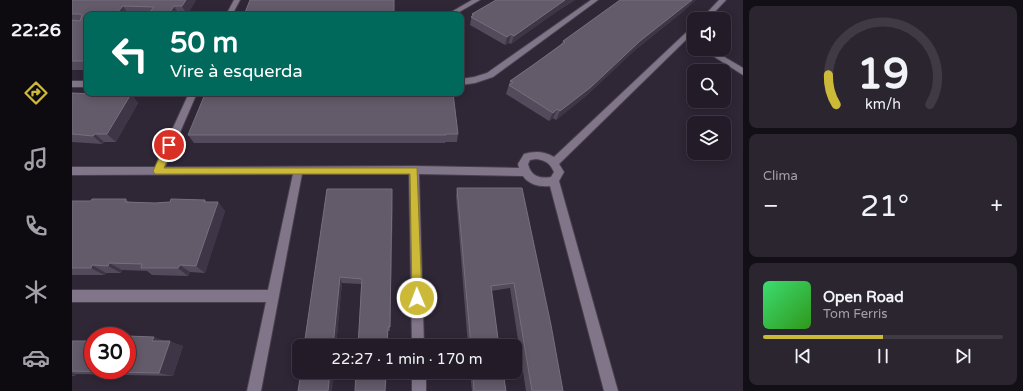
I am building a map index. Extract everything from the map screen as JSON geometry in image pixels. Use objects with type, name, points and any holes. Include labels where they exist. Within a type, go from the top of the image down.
[{"type":"street","points":[[231,12],[237,0]]},
{"type":"street","points":[[455,12],[477,0]]},
{"type":"street","points":[[464,82],[475,80],[490,74],[595,0]]},
{"type":"street","points":[[711,12],[723,0]]},
{"type":"street","points":[[555,162],[686,36]]},
{"type":"street","points":[[717,56],[743,72]]},
{"type":"street","points":[[72,84],[84,84]]},
{"type":"street","points":[[158,171],[192,96]]},
{"type":"street","points":[[554,181],[544,183],[532,180],[525,172],[523,164],[527,157],[536,155],[546,156],[555,162],[559,172],[554,181],[611,391]]},
{"type":"street","points":[[72,172],[414,170],[525,172]]},
{"type":"street","points":[[414,170],[418,339]]},
{"type":"street","points":[[254,391],[298,171]]},
{"type":"street","points":[[72,296],[273,296]]},
{"type":"street","points":[[418,379],[419,391]]},
{"type":"building","points":[[72,0],[186,0],[182,6],[174,6],[170,12],[150,12],[154,7],[123,6],[118,12],[84,12],[84,61],[72,61],[72,20],[80,21],[82,15],[72,14]]},
{"type":"building","points":[[250,0],[394,0],[394,12],[245,12]]},
{"type":"building","points":[[496,0],[565,0],[514,36],[511,34],[507,37],[471,17],[474,15],[472,14]]},
{"type":"building","points":[[620,0],[692,0],[640,41],[591,87],[560,111],[557,109],[553,113],[509,85],[513,82],[510,81],[565,42],[563,41]]},
{"type":"building","points":[[72,93],[84,94],[84,96],[130,96],[107,134],[95,134],[93,136],[72,134]]},
{"type":"building","points":[[204,96],[453,96],[458,134],[446,135],[188,135]]},
{"type":"building","points":[[457,188],[522,188],[551,325],[563,391],[532,391],[514,283],[491,286],[498,339],[470,339]]},
{"type":"building","points":[[327,189],[392,189],[390,327],[388,327],[387,339],[358,339],[362,279],[340,277],[334,339],[305,339]]},
{"type":"building","points":[[92,199],[126,199],[125,202],[155,203],[170,202],[171,199],[218,202],[196,266],[180,265],[178,268],[141,268],[142,264],[109,263],[108,266],[92,265],[91,268],[72,268],[72,201],[91,201]]},
{"type":"building","points":[[136,336],[154,337],[152,341],[170,341],[159,373],[136,372]]},
{"type":"building","points":[[72,341],[84,341],[84,371],[72,371]]},
{"type":"building","points":[[300,379],[329,379],[328,391],[298,391]]},
{"type":"building","points":[[356,379],[386,379],[385,391],[355,391]]},
{"type":"building","points":[[473,379],[504,379],[506,391],[474,391]]},
{"type":"route","points":[[169,145],[158,171],[414,170],[417,298]]}]
